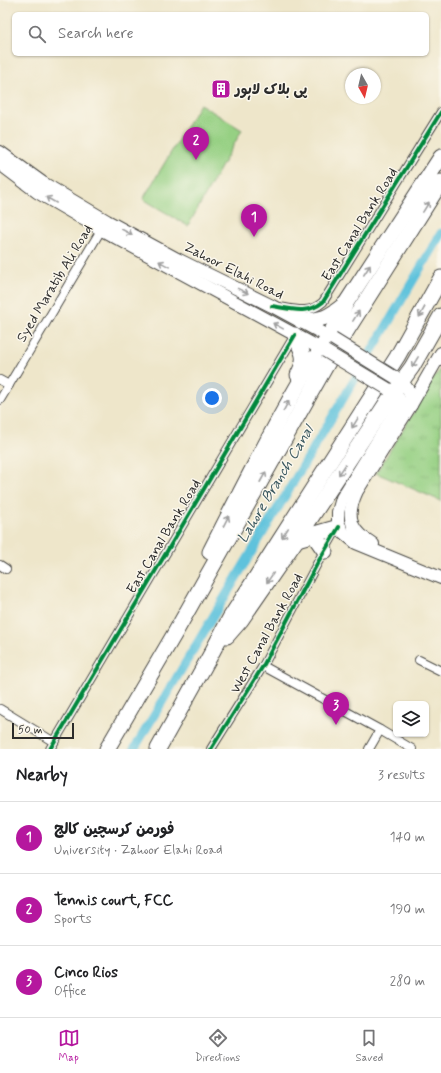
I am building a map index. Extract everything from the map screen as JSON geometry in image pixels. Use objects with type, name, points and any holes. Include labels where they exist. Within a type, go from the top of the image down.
[{"type":"highway","points":[[175,633],[205,562],[297,387],[327,344],[346,303],[441,157]]},
{"type":"highway","points":[[107,749],[175,633],[337,346],[441,182]]},
{"type":"highway","points":[[158,749],[230,618],[397,357],[441,278]]},
{"type":"highway","points":[[301,321],[328,317],[334,314],[346,303]]},
{"type":"highway","points":[[210,656],[241,620],[296,539],[395,385],[416,362],[441,316]]},
{"type":"highway","points":[[295,335],[304,360],[303,366],[296,377],[297,387]]},
{"type":"highway","points":[[296,539],[339,526]]},
{"type":"highway","points":[[313,534],[325,550]]},
{"type":"main road","name":"Zahoor Elahi Road","points":[[0,152],[104,226],[295,335],[327,344]]},
{"type":"main road","name":"Zahoor Elahi Road","points":[[0,164],[37,192],[104,226],[177,259],[301,321],[327,344],[395,385]]},
{"type":"main road","points":[[384,554],[356,530],[351,518],[351,506],[357,491],[411,405],[441,353]]},
{"type":"main road","points":[[395,385],[425,381]]},
{"type":"main road","points":[[395,385],[407,387],[410,394],[411,405]]},
{"type":"main road","points":[[395,385],[400,405],[344,493],[337,518],[339,526],[344,534],[356,542],[441,578]]},
{"type":"street","name":"East Canal Bank Road","points":[[272,306],[305,310],[312,309],[323,302],[441,112]]},
{"type":"street","name":"Syed Maratib Ali Road","points":[[0,400],[104,226]]},
{"type":"street","name":"East Canal Bank Road","points":[[52,746],[295,335]]},
{"type":"street","points":[[0,380],[9,385]]},
{"type":"street","name":"West Canal Bank Road","points":[[211,749],[264,666],[339,526]]},
{"type":"street","points":[[419,660],[441,671]]},
{"type":"street","points":[[264,666],[412,749]]},
{"type":"street","points":[[0,709],[52,746]]},
{"type":"street","points":[[369,749],[380,730]]},
{"type":"green space","points":[[200,104],[242,130],[188,226],[143,199]]},
{"type":"green space","points":[[441,368],[441,501],[376,473],[429,385]]},
{"type":"waterway","name":"Lahore Branch Canal","points":[[134,749],[441,233]]},
{"type":"cycle path","points":[[272,306],[305,310],[311,309],[323,302],[441,112]]},
{"type":"cycle path","points":[[50,749],[295,335]]},
{"type":"cycle path","points":[[211,749],[263,666],[318,562],[339,527]]},
{"type":"place","name":"پی بلاک لاہور","points":[[221,89]]},
{"type":"place","name":"Tennis court, FCC","points":[[196,160]]},
{"type":"place","name":"فورمن کرسچین کالج","points":[[254,237]]},
{"type":"place","name":"Cinco Rios","points":[[336,725]]}]
